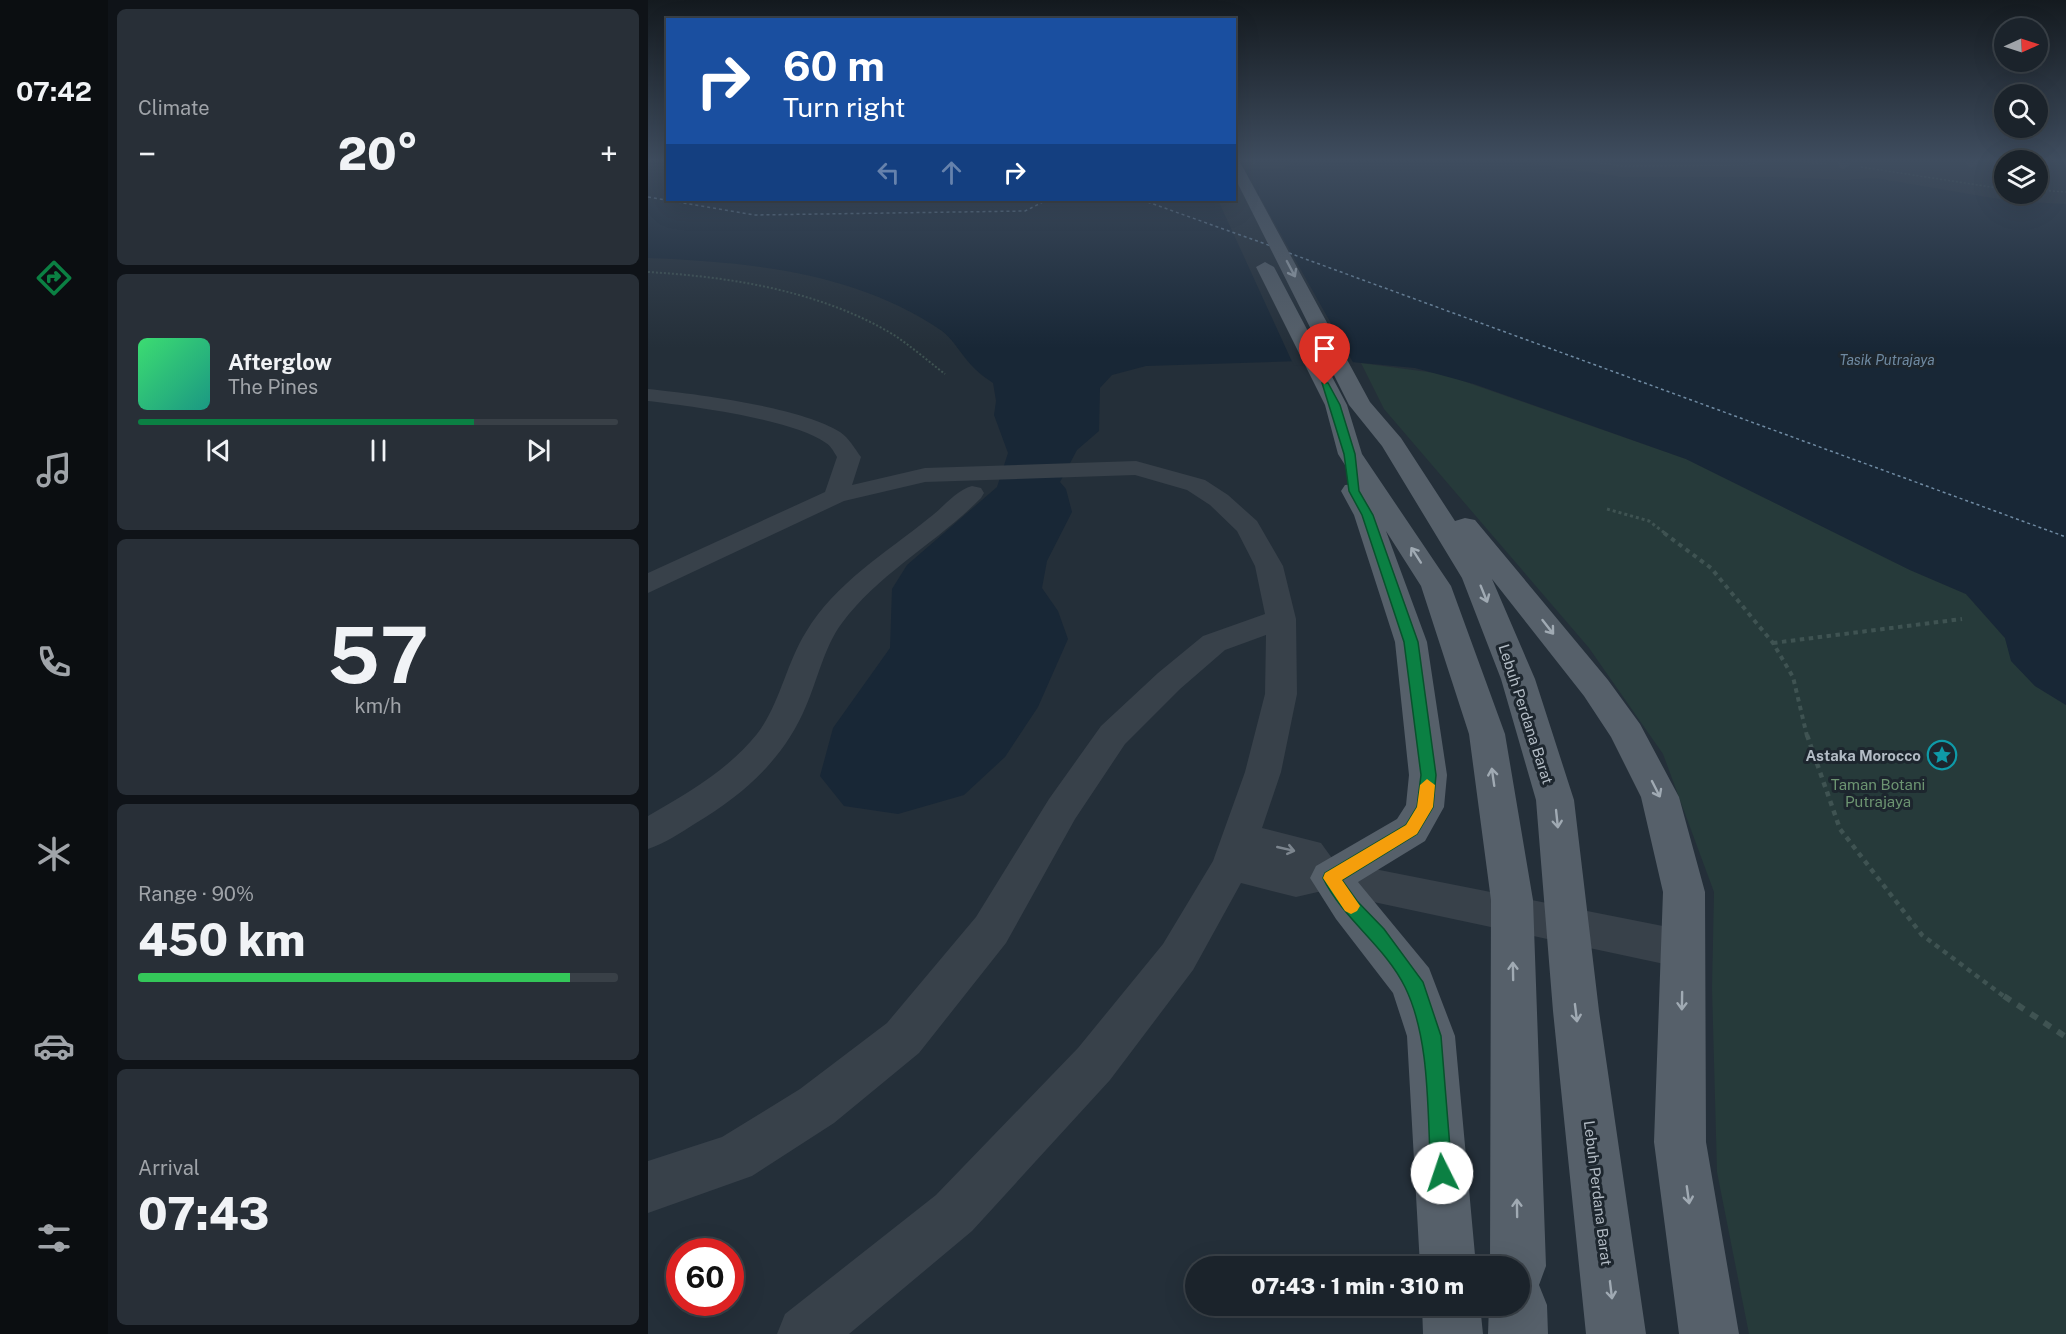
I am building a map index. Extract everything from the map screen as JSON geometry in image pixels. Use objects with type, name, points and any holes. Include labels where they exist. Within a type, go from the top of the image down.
[{"type":"main road","name":"Lebuh Perdana Barat","points":[[1263,223],[1348,405],[1350,454],[1436,586],[1487,734],[1512,900],[1518,1256]]},
{"type":"main road","name":"Lebuh Perdana Barat","points":[[1256,251],[1348,405],[1392,443],[1477,578],[1518,680],[1555,800],[1576,1011],[1616,1334]]},
{"type":"main road","points":[[1392,443],[1429,482],[1596,688],[1627,734],[1660,797],[1684,892],[1680,1142],[1709,1334]]},
{"type":"main road","points":[[1350,454],[1354,491],[1367,515],[1411,642],[1428,775],[1425,807],[1412,830],[1327,876],[1413,982],[1431,1036],[1447,1256]]},
{"type":"main road","points":[[1452,1316],[1453,1334]]},
{"type":"main road","points":[[1518,1316],[1518,1334]]},
{"type":"lane","points":[[648,396],[748,412],[807,427],[834,438],[849,457],[836,496]]},
{"type":"lane","points":[[648,584],[836,496],[925,476],[1136,468],[1196,485],[1219,500],[1248,527],[1269,566],[1281,618],[1281,693],[1263,772],[1235,852],[1178,957],[1094,1064],[954,1213],[805,1334]]},
{"type":"lane","points":[[648,834],[749,768],[782,723],[814,641],[840,605],[928,535],[972,493]]},
{"type":"lane","points":[[648,1187],[734,1158],[817,1106],[903,1038],[991,930],[1062,809],[1113,735],[1169,681],[1214,643],[1281,618]]},
{"type":"lane","points":[[1235,852],[1296,881],[1327,876],[1683,949]]},
{"type":"path","points":[[648,272],[703,277],[758,286],[838,310],[887,331],[945,374]]},
{"type":"path","points":[[1607,509],[1649,521],[1711,568],[1773,643],[1793,677],[1809,745],[1840,829],[1922,935],[2034,1018],[2066,1038]]},
{"type":"path","points":[[1773,643],[1962,619]]},
{"type":"green space","name":"Taman Botani Putrajaya","points":[[1361,363],[1443,374],[1686,459],[1910,570],[1966,594],[2005,638],[2012,661],[2035,686],[2066,705],[2066,1334],[1749,1334],[1717,1172],[1712,988],[1714,892],[1663,754],[1589,648],[1384,409]]},
{"type":"water","name":"Tasik Putrajaya","points":[[648,223],[2066,223],[2066,705],[2035,686],[2011,661],[2005,638],[1966,594],[1910,570],[1686,459],[1474,384],[1415,368],[1330,360],[1146,366],[1112,375],[1100,388],[1099,431],[1077,450],[1060,482],[1066,489],[1072,512],[1047,561],[1042,588],[1058,611],[1068,639],[1038,707],[1005,757],[964,795],[898,814],[844,806],[820,776],[833,728],[890,648],[892,589],[907,565],[997,487],[1008,453],[994,415],[996,401],[993,383],[971,365],[942,331],[909,311],[874,295],[801,274],[763,267],[648,258]]},
{"type":"pier","points":[[1229,223],[1275,223],[1355,366],[1330,363],[1294,366]]},
{"type":"ferry route","points":[[1207,223],[1271,246]]},
{"type":"ferry route","points":[[1289,253],[2066,537]]},
{"type":"slow traffic","points":[[1351,906],[1331,878],[1412,830],[1425,807],[1427,785]]},
{"type":"place","name":"Astaka Morocco","points":[[1942,755]]},
{"type":"route","points":[[1325,385],[1336,405],[1350,454],[1354,491],[1367,515],[1411,642],[1428,775],[1425,807],[1412,830],[1331,878],[1413,982],[1431,1036],[1442,1173]]}]
